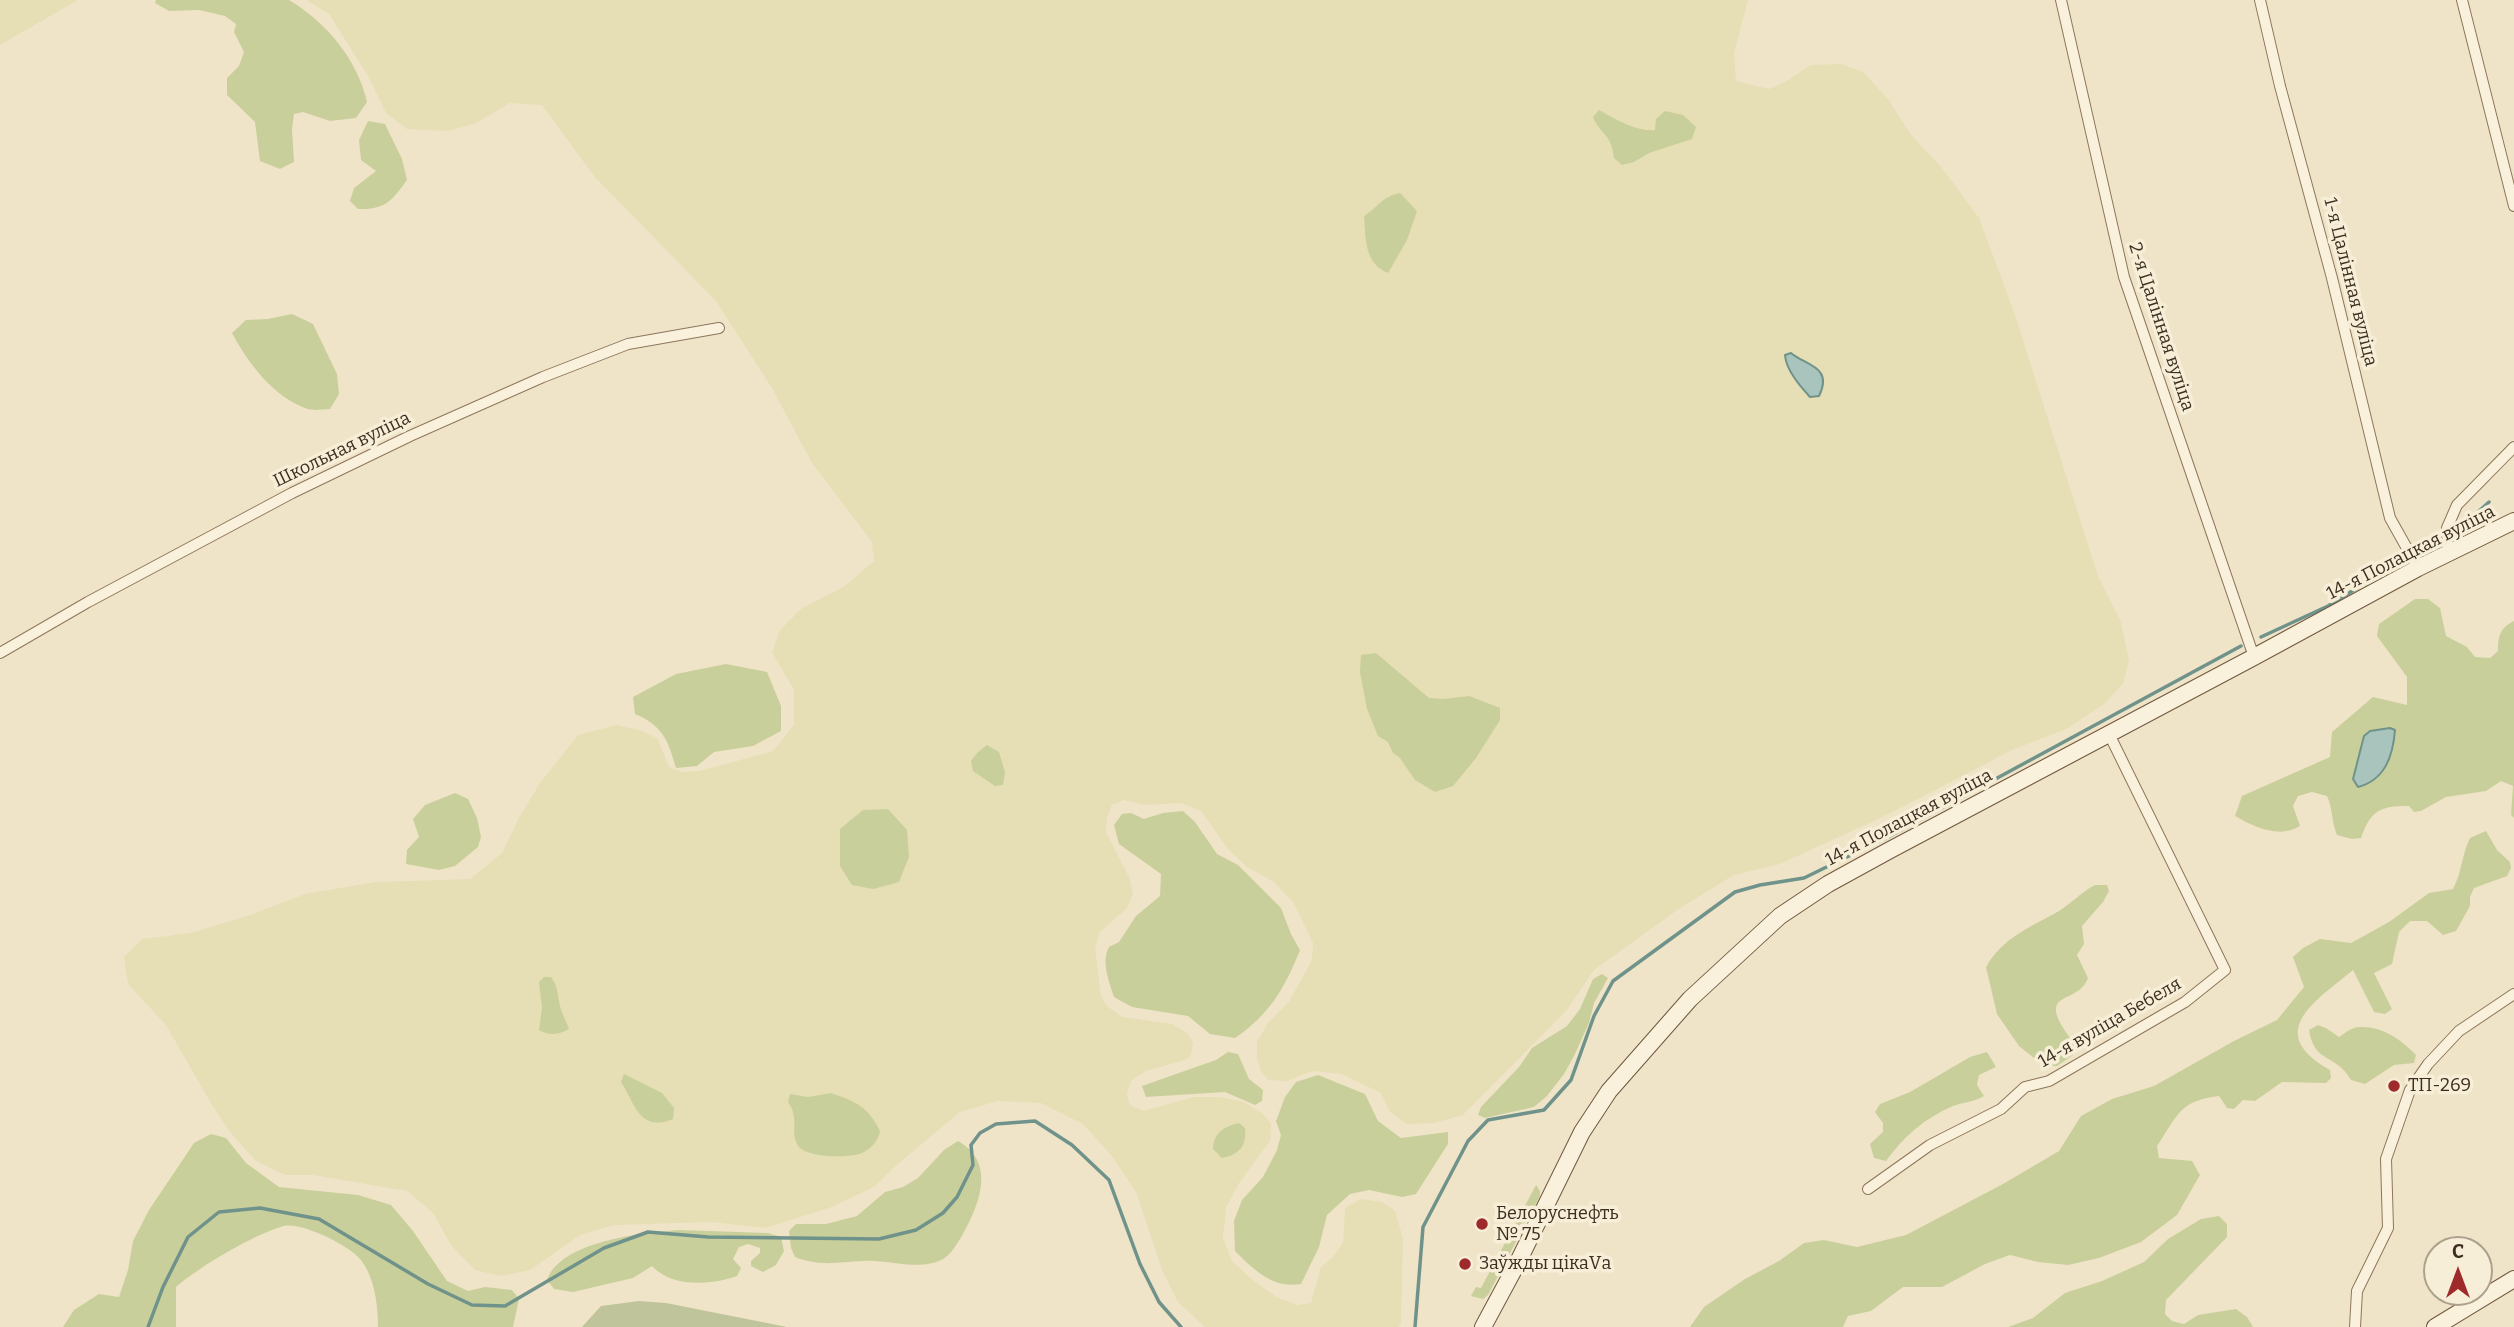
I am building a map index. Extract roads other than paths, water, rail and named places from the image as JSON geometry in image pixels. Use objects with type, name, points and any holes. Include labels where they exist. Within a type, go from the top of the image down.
[{"type":"main road","name":"14-я Полацкая вуліца","points":[[1483,1327],[1581,1132],[1609,1091],[1711,978],[1780,916],[1828,884],[2418,568],[2514,521]]},
{"type":"main road","points":[[2435,1327],[2514,1279]]},
{"type":"street","name":"2-я Цалінная вуліца","points":[[2061,0],[2124,277],[2254,657]]},
{"type":"street","name":"1-я Цалінная вуліца","points":[[2260,0],[2280,86],[2332,278],[2390,518],[2418,568]]},
{"type":"street","points":[[2462,0],[2514,206]]},
{"type":"street","name":"Школьная вуліца","points":[[0,653],[292,493],[410,436],[530,383],[628,344],[719,328]]},
{"type":"street","points":[[2448,553],[2446,528],[2457,505],[2514,447]]},
{"type":"street","name":"14-я вуліца Бебеля","points":[[1868,1189],[1930,1145],[2001,1109],[2025,1087],[2049,1081],[2185,1002],[2225,970],[2109,734]]},
{"type":"street","points":[[2355,1327],[2357,1292],[2388,1228],[2386,1159],[2410,1090],[2428,1064],[2459,1031],[2514,994]]},
{"type":"water","points":[[1791,353],[1820,372],[1823,386],[1819,396],[1810,397],[1794,378],[1785,355]]},
{"type":"water","points":[[2390,728],[2395,730],[2386,766],[2375,779],[2358,787],[2353,779],[2364,736],[2370,731]]},
{"type":"waterway","points":[[2455,533],[2489,502]]},
{"type":"waterway","points":[[2422,541],[2438,538]]},
{"type":"waterway","points":[[2261,637],[2328,606],[2401,561]]},
{"type":"waterway","points":[[1415,1327],[1423,1227],[1468,1141],[1488,1120],[1544,1110],[1571,1080],[1594,1016],[1613,981],[1735,892],[1804,878],[1892,835],[2241,646]]},
{"type":"waterway","points":[[148,1327],[163,1287],[188,1237],[219,1212],[260,1208],[319,1219],[428,1284],[472,1305],[505,1306],[604,1248],[648,1232],[708,1237],[879,1239],[916,1230],[943,1213],[957,1197],[973,1165],[971,1145],[980,1133],[996,1124],[1035,1121],[1072,1145],[1109,1180],[1140,1264],[1159,1302],[1181,1327]]},
{"type":"place","name":"ТП-269","points":[[2394,1086]]},
{"type":"place","name":"Белоруснефть № 75","points":[[1482,1224]]},
{"type":"place","name":"Заўжды цікаVа","points":[[1465,1264]]}]
